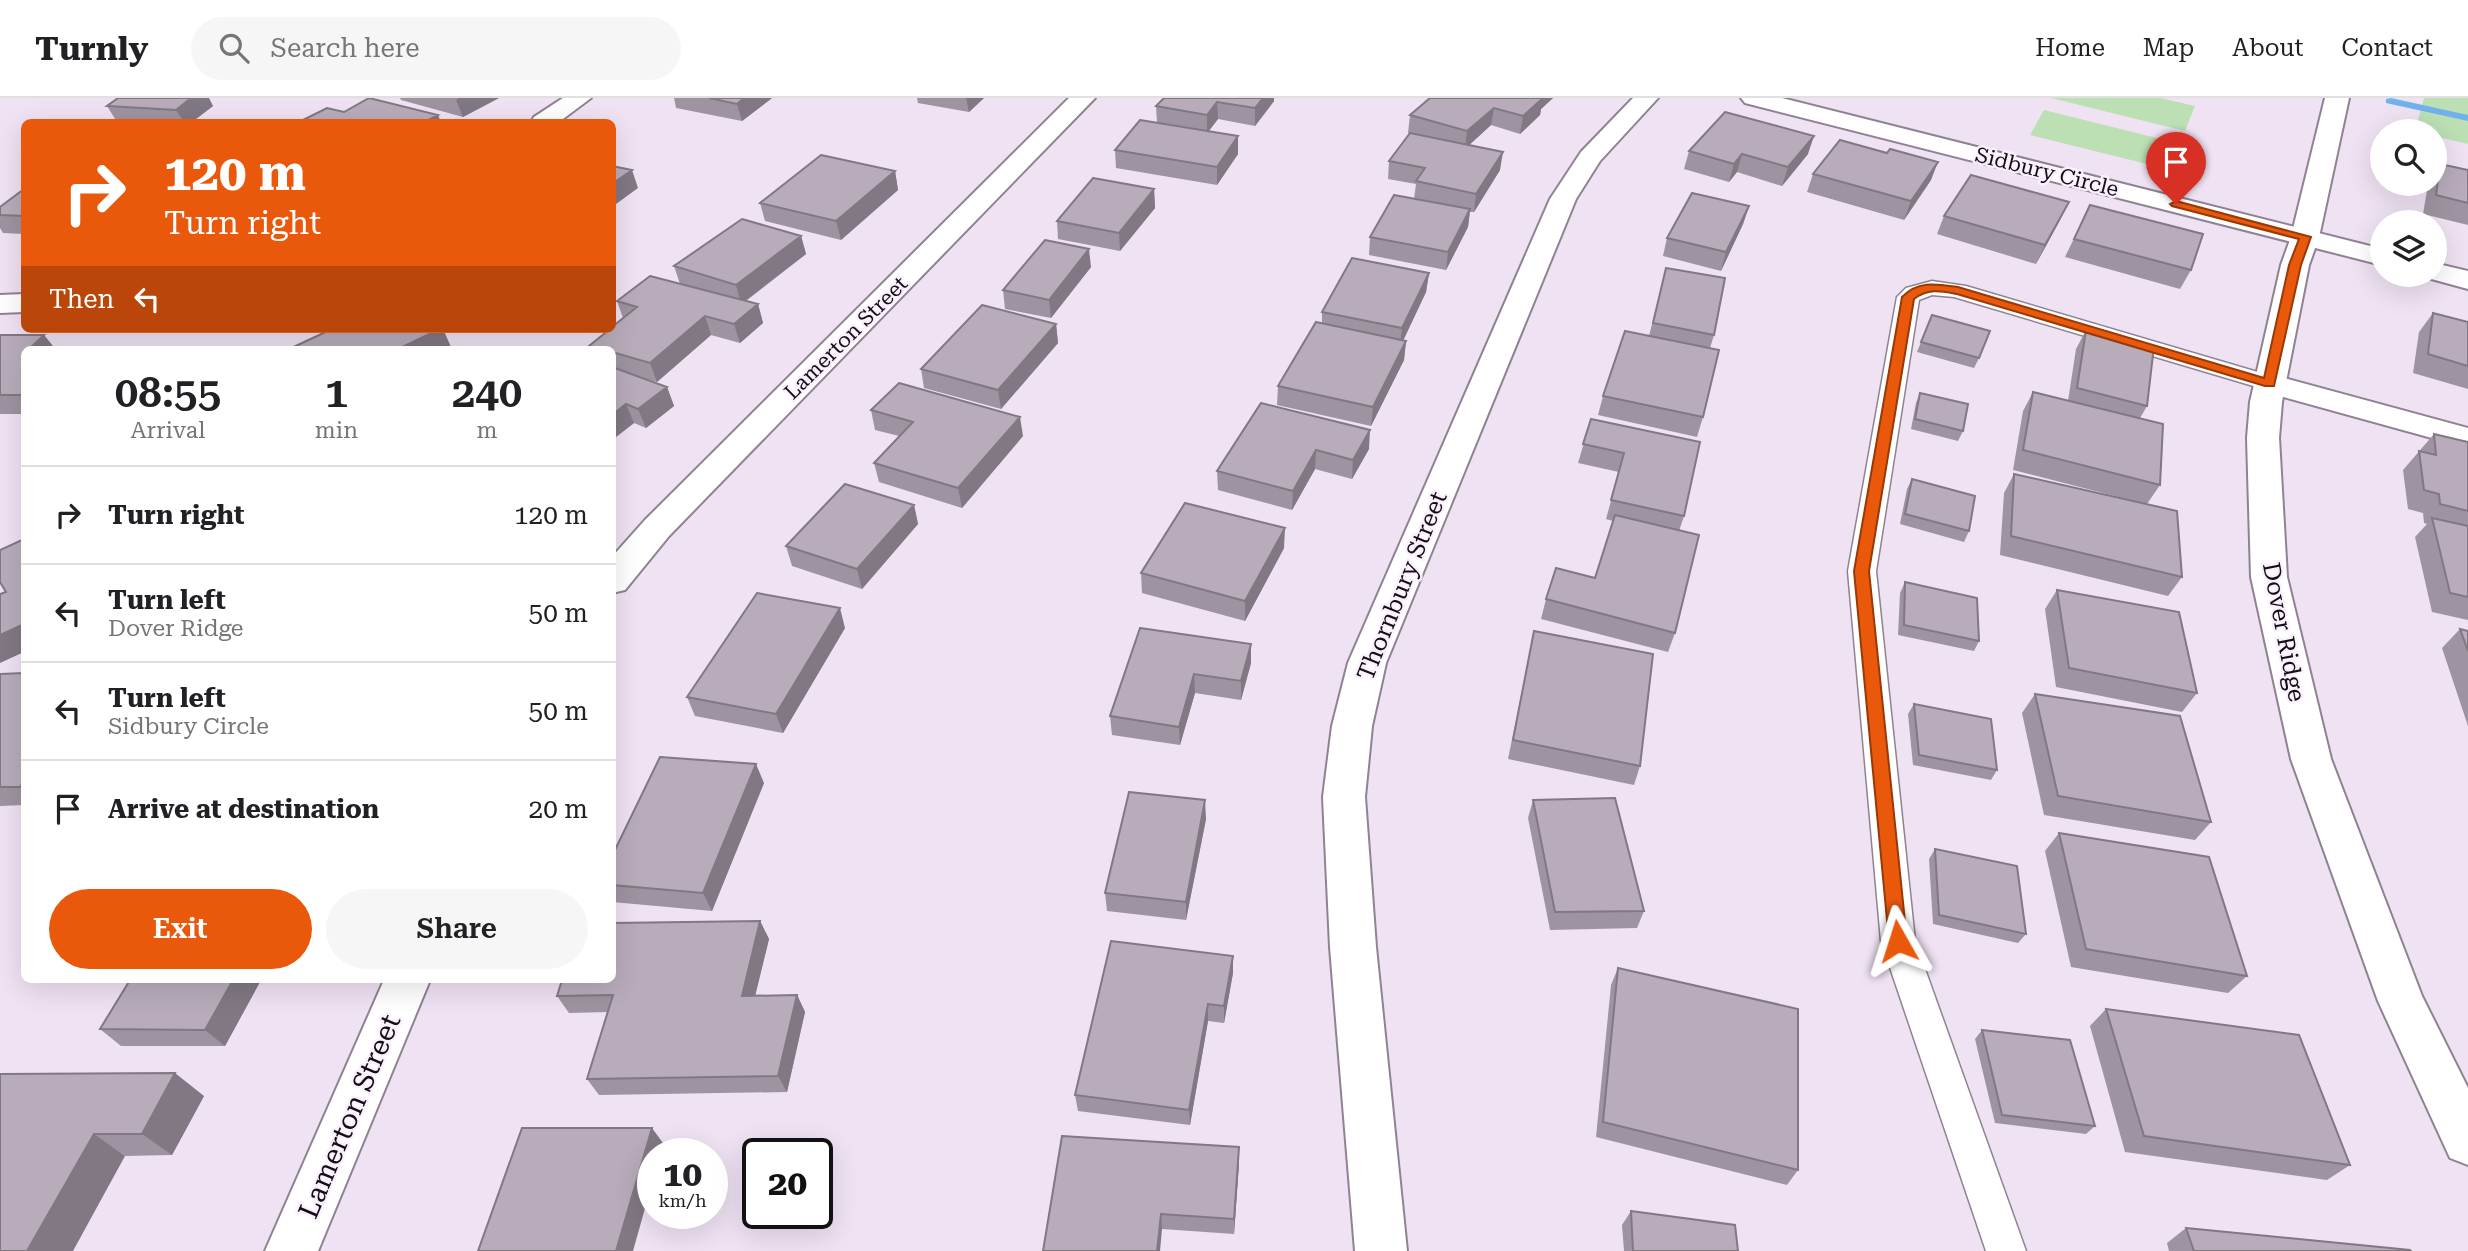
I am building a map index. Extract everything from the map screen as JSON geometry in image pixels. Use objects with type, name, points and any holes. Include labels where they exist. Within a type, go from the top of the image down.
[{"type":"street","points":[[548,119],[579,98]]},
{"type":"street","name":"Lamerton Street","points":[[616,577],[657,528],[1083,98]]},
{"type":"street","name":"Thornbury Street","points":[[1381,1251],[1353,947],[1344,797],[1352,726],[1367,663],[1563,199],[1590,157],[1646,98]]},
{"type":"street","name":"Sidbury Circle","points":[[1753,98],[2370,254]]},
{"type":"street","name":"Dover Ridge","points":[[2337,98],[2269,383],[2263,438],[2269,577],[2311,759],[2401,1001],[2468,1141]]},
{"type":"street","points":[[2447,274],[2468,280]]},
{"type":"street","points":[[0,304],[21,303]]},
{"type":"street","points":[[2269,383],[2468,438]]},
{"type":"street","name":"Lamerton Street","points":[[291,1251],[406,983]]},
{"type":"lane","points":[[2006,1251],[1898,941],[1862,571],[1908,297],[1919,289],[1936,287],[1958,291],[2269,383]]},
{"type":"green space","points":[[2051,98],[2160,98],[2195,106],[2185,131]]},
{"type":"green space","points":[[2424,98],[2468,98],[2468,144],[2447,139],[2447,119],[2418,119]]},
{"type":"green space","points":[[2044,110],[2181,144],[2171,170],[2030,135]]},
{"type":"building","points":[[118,98],[191,98],[176,110],[107,106]]},
{"type":"building","points":[[369,98],[438,115],[431,119],[305,119],[327,108],[344,112]]},
{"type":"building","points":[[709,98],[744,98],[737,104]]},
{"type":"building","points":[[1164,98],[1263,98],[1255,108],[1217,102],[1207,115],[1156,106]]},
{"type":"building","points":[[1430,98],[1543,98],[1523,116],[1494,108],[1467,131],[1410,115]]},
{"type":"building","points":[[1725,112],[1814,136],[1788,167],[1742,154],[1734,164],[1689,151]]},
{"type":"building","points":[[1140,120],[1238,136],[1217,167],[1115,150]]},
{"type":"building","points":[[1410,133],[1503,152],[1476,194],[1416,181],[1425,168],[1389,161]]},
{"type":"building","points":[[1840,140],[1887,153],[1890,149],[1938,162],[1911,201],[1813,174]]},
{"type":"building","points":[[821,155],[895,171],[836,221],[760,203]]},
{"type":"building","points":[[2447,166],[2468,170],[2468,203],[2440,196],[2447,196]]},
{"type":"building","points":[[616,167],[632,170],[616,181]]},
{"type":"building","points":[[1971,175],[2069,202],[2045,245],[1944,216]]},
{"type":"building","points":[[1093,178],[1154,189],[1119,233],[1057,221]]},
{"type":"building","points":[[21,191],[21,216],[0,215],[0,207]]},
{"type":"building","points":[[1692,193],[1749,206],[1726,252],[1667,238]]},
{"type":"building","points":[[1394,195],[1470,209],[1448,252],[1370,237]]},
{"type":"building","points":[[2090,205],[2203,234],[2191,270],[2074,239]]},
{"type":"building","points":[[742,219],[801,236],[736,285],[674,266]]},
{"type":"building","points":[[1045,240],[1089,249],[1049,300],[1003,290]]},
{"type":"building","points":[[1352,258],[1429,273],[1402,328],[1322,312]]},
{"type":"building","points":[[1666,268],[1725,278],[1714,335],[1653,323]]},
{"type":"building","points":[[650,276],[758,304],[734,324],[705,316],[650,363],[616,353],[616,346],[589,346],[605,333],[616,333],[616,324],[637,307],[617,301]]},
{"type":"building","points":[[982,305],[1056,324],[998,390],[921,369]]},
{"type":"building","points":[[2433,313],[2468,322],[2468,366],[2428,354]]},
{"type":"building","points":[[1932,315],[1990,331],[1979,358],[1921,342]]},
{"type":"building","points":[[1316,322],[1406,341],[1373,407],[1278,386]]},
{"type":"building","points":[[2086,330],[2154,346],[2147,406],[2077,388]]},
{"type":"building","points":[[1625,331],[1719,350],[1703,417],[1603,396]]},
{"type":"building","points":[[323,333],[432,333],[404,346],[296,346]]},
{"type":"building","points":[[0,335],[44,335],[32,346],[21,346],[21,395],[0,395]]},
{"type":"building","points":[[616,368],[667,387],[638,409],[626,404],[616,412]]},
{"type":"building","points":[[899,383],[1020,417],[958,488],[874,463],[913,422],[871,410]]},
{"type":"building","points":[[2033,392],[2163,424],[2160,485],[2023,450]]},
{"type":"building","points":[[1920,393],[1968,404],[1963,431],[1915,419]]},
{"type":"building","points":[[1261,403],[1370,430],[1353,460],[1316,450],[1293,491],[1217,471]]},
{"type":"building","points":[[1591,419],[1700,442],[1684,516],[1611,500],[1624,453],[1583,444]]},
{"type":"building","points":[[2434,434],[2468,442],[2468,511],[2440,504],[2439,494],[2424,490],[2419,451],[2436,455]]},
{"type":"building","points":[[2014,474],[2177,511],[2182,577],[2011,536]]},
{"type":"building","points":[[1912,479],[1975,496],[1969,531],[1905,514]]},
{"type":"building","points":[[845,484],[914,505],[857,569],[786,546]]},
{"type":"building","points":[[1185,503],[1285,528],[1245,601],[1141,573]]},
{"type":"building","points":[[1615,515],[1699,535],[1675,633],[1546,599],[1556,568],[1595,578]]},
{"type":"building","points":[[2432,518],[2468,526],[2468,597],[2450,593]]},
{"type":"building","points":[[21,540],[21,625],[0,635],[0,594],[6,592],[0,582],[0,550]]},
{"type":"building","points":[[1905,582],[1977,598],[1979,641],[1904,625]]},
{"type":"building","points":[[2057,590],[2179,612],[2197,693],[2069,668]]},
{"type":"building","points":[[757,593],[840,608],[776,714],[687,697]]},
{"type":"building","points":[[1140,628],[1251,644],[1241,681],[1194,674],[1179,727],[1110,716]]},
{"type":"building","points":[[2460,629],[2468,631],[2468,651]]},
{"type":"building","points":[[1534,631],[1653,654],[1640,766],[1513,740]]},
{"type":"building","points":[[21,673],[20,787],[0,787],[0,674]]},
{"type":"building","points":[[2035,694],[2180,716],[2211,822],[2058,796]]},
{"type":"building","points":[[1914,704],[1991,719],[1997,770],[1919,755]]},
{"type":"building","points":[[660,757],[756,764],[703,893],[616,885],[616,848]]},
{"type":"building","points":[[1129,792],[1205,800],[1186,902],[1105,893]]},
{"type":"building","points":[[1615,798],[1644,911],[1555,912],[1533,800]]},
{"type":"building","points":[[2059,833],[2209,857],[2247,976],[2086,949]]},
{"type":"building","points":[[1935,849],[2017,866],[2026,934],[1939,915]]},
{"type":"building","points":[[760,921],[742,996],[797,995],[778,1076],[587,1079],[613,995],[557,996],[561,983],[616,983],[616,923]]},
{"type":"building","points":[[1111,941],[1233,956],[1224,1006],[1208,1004],[1189,1110],[1075,1095]]},
{"type":"building","points":[[1618,968],[1798,1009],[1798,1170],[1603,1122]]},
{"type":"building","points":[[128,983],[231,983],[205,1030],[100,1029]]},
{"type":"building","points":[[2106,1009],[2299,1035],[2350,1165],[2144,1136]]},
{"type":"building","points":[[1982,1030],[2070,1040],[2095,1126],[2002,1115]]},
{"type":"building","points":[[175,1073],[142,1134],[94,1134],[27,1251],[0,1251],[0,1074]]},
{"type":"building","points":[[522,1128],[652,1128],[649,1138],[637,1138],[637,1179],[616,1251],[478,1251]]},
{"type":"building","points":[[1062,1136],[1239,1147],[1234,1219],[1161,1214],[1157,1251],[1043,1251]]},
{"type":"building","points":[[1631,1211],[1735,1225],[1738,1251],[1633,1251]]},
{"type":"building","points":[[2186,1228],[2410,1250],[2411,1251],[2194,1251]]},
{"type":"waterway","points":[[2390,101],[2468,118]]},
{"type":"route","points":[[1898,941],[1862,571],[1908,297],[1919,289],[1936,287],[1958,291],[2269,383],[2295,265],[2305,237],[2176,204]]}]
